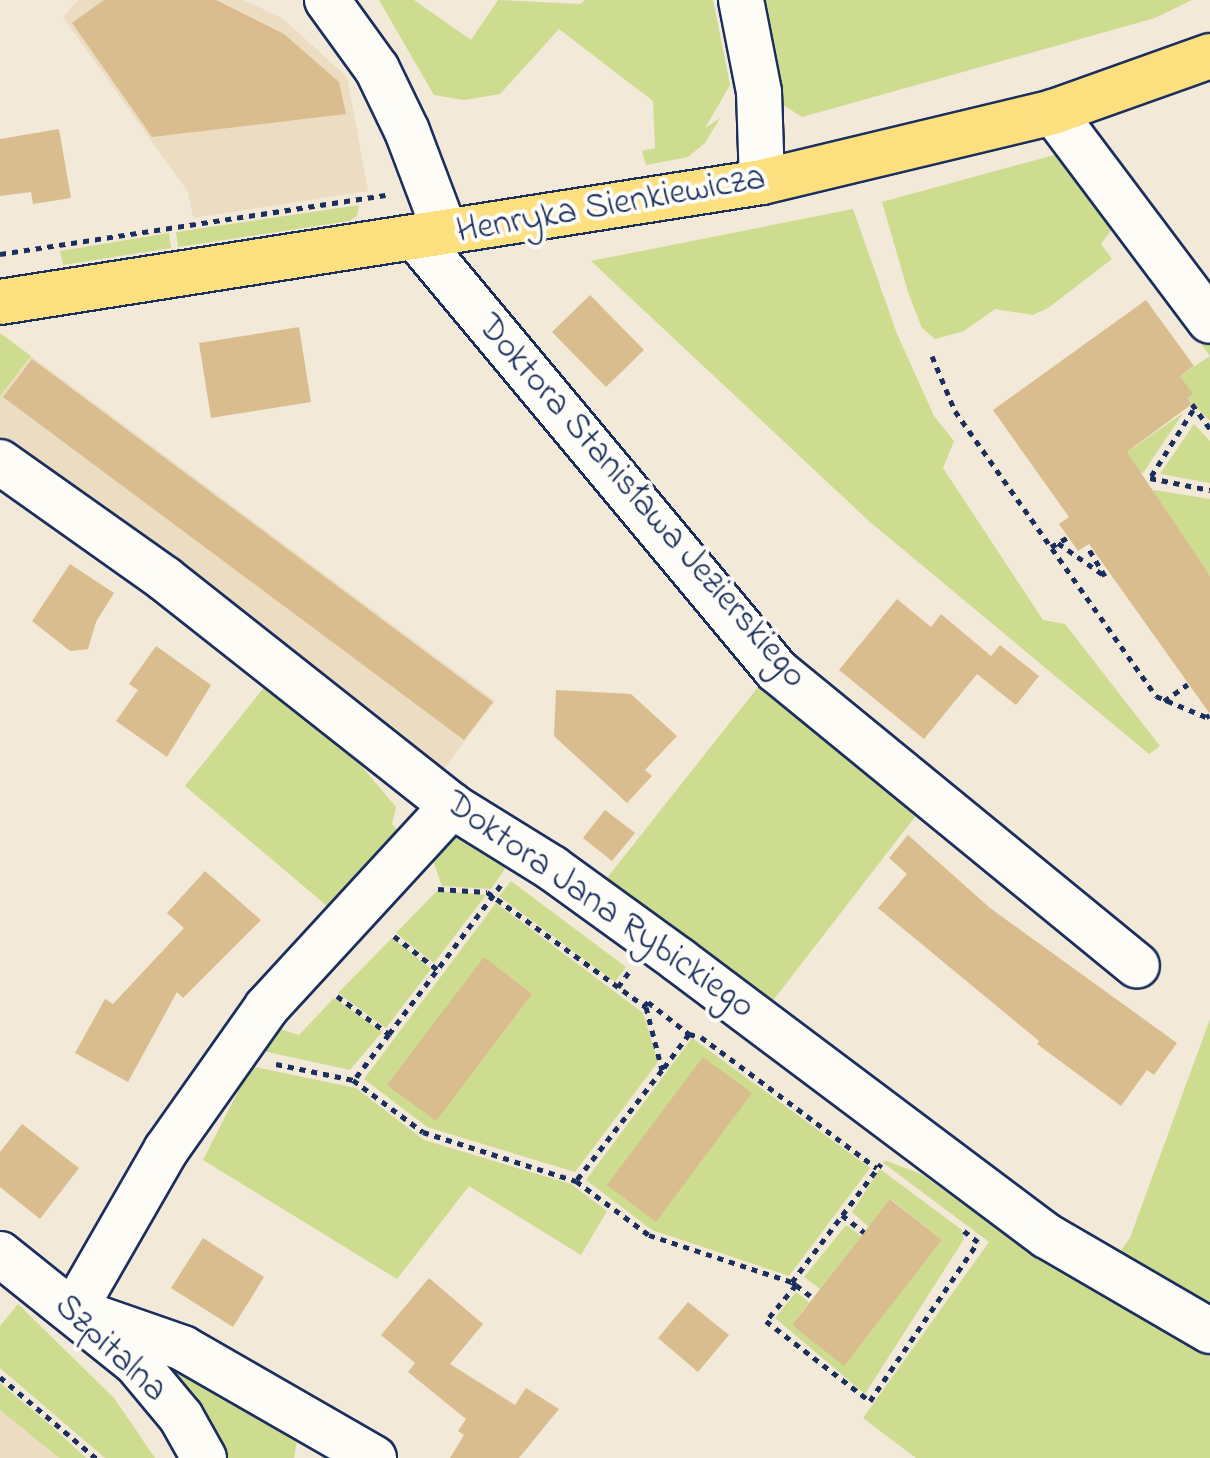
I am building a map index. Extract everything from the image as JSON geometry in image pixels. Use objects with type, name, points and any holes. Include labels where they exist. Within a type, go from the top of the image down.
[{"type":"main road","name":"Henryka Sienkiewicza","points":[[0,302],[431,237],[762,182],[1053,112],[1210,56]]},
{"type":"street","name":"Doktora Stanisława Jezierskiego","points":[[327,0],[383,82],[431,237],[777,671],[1137,966]]},
{"type":"street","points":[[741,0],[759,92],[762,182]]},
{"type":"street","points":[[1053,112],[1210,321]]},
{"type":"street","name":"Doktora Jana Rybickiego","points":[[0,462],[165,579],[452,806],[525,851],[753,1013],[1047,1236],[1210,1331]]},
{"type":"street","points":[[374,1458],[183,1348],[74,1310],[166,1150],[266,1008],[452,806]]},
{"type":"street","name":"Szpitalna","points":[[0,1254],[74,1310],[136,1363],[181,1417],[204,1458]]},
{"type":"path","points":[[0,254],[394,194]]},
{"type":"path","points":[[932,356],[955,411],[1164,701],[1210,715]]},
{"type":"path","points":[[1210,429],[1192,407],[1150,478],[1210,490]]},
{"type":"path","points":[[1051,547],[1068,537]]},
{"type":"path","points":[[1058,543],[1102,578],[1107,573],[1087,546]]},
{"type":"path","points":[[1164,701],[1188,684]]},
{"type":"path","points":[[353,1080],[525,851]]},
{"type":"path","points":[[438,889],[493,896],[644,1006],[662,1070]]},
{"type":"path","points":[[394,936],[438,970]]},
{"type":"path","points":[[337,996],[389,1034]]},
{"type":"path","points":[[644,1006],[648,1002],[689,1034],[701,1037],[877,1168]]},
{"type":"path","points":[[576,1181],[689,1034]]},
{"type":"path","points":[[261,1061],[353,1080],[423,1132],[576,1181],[649,1235],[794,1284],[813,1298]]},
{"type":"path","points":[[893,1174],[881,1164],[877,1168],[766,1321],[870,1401],[978,1242],[954,1222]]},
{"type":"path","points":[[842,1215],[864,1232]]},
{"type":"path","points":[[0,1377],[96,1458]]},
{"type":"shaded area","points":[[78,0],[243,0],[282,18],[347,77],[368,191],[193,218],[188,192],[63,17]]},
{"type":"shaded area","points":[[31,356],[495,701],[440,774],[0,441],[0,396]]},
{"type":"shaded area","points":[[0,1410],[22,1428],[59,1458],[0,1458]]},
{"type":"green space","points":[[379,0],[414,0],[471,40],[498,0],[580,4],[585,0],[713,0],[730,85],[705,128],[720,118],[705,143],[688,157],[646,165],[642,151],[655,148],[653,101],[559,29],[500,94],[464,100],[434,95]]},
{"type":"green space","points":[[761,0],[1192,0],[1155,18],[802,117],[775,100]]},
{"type":"green space","points":[[1065,152],[1118,221],[1101,244],[1112,259],[1048,308],[1033,315],[995,309],[964,331],[935,339],[922,328],[909,295],[882,202]]},
{"type":"green space","points":[[359,205],[357,216],[349,221],[178,247],[176,232]]},
{"type":"green space","points":[[853,209],[897,334],[934,416],[954,441],[943,468],[1043,620],[1065,624],[1160,746],[1149,754],[870,522],[591,261]]},
{"type":"green space","points":[[169,233],[171,248],[63,265],[60,251]]},
{"type":"green space","points":[[1146,270],[1210,333],[1210,356]]},
{"type":"green space","points":[[0,333],[31,356],[0,396]]},
{"type":"green space","points":[[1210,356],[1210,421],[1187,398],[1192,394],[1180,376]]},
{"type":"green space","points":[[1183,413],[1143,473],[1136,472],[1123,455]]},
{"type":"green space","points":[[1194,424],[1210,441],[1210,483],[1160,474]]},
{"type":"green space","points":[[1155,490],[1210,499],[1210,576],[1150,493]]},
{"type":"green space","points":[[766,677],[921,809],[768,1007],[603,883]]},
{"type":"green space","points":[[266,685],[358,762],[396,807],[392,824],[399,832],[327,906],[185,786]]},
{"type":"green space","points":[[457,826],[509,863],[491,889],[442,886],[430,852]]},
{"type":"green space","points":[[511,881],[626,967],[615,982],[499,896]]},
{"type":"green space","points":[[437,891],[486,895],[434,963],[396,933]]},
{"type":"green space","points":[[496,903],[643,1013],[658,1062],[575,1172],[427,1127],[364,1079]]},
{"type":"green space","points":[[392,938],[431,969],[386,1028],[338,993]]},
{"type":"green space","points":[[334,998],[382,1032],[350,1070],[250,1048],[267,1025],[299,1035]]},
{"type":"green space","points":[[1210,1019],[1210,1306],[1120,1252],[1130,1238]]},
{"type":"green space","points":[[692,1038],[870,1168],[789,1276],[652,1230],[586,1180]]},
{"type":"green space","points":[[251,1066],[356,1088],[424,1140],[571,1184],[607,1211],[581,1255],[469,1186],[397,1279],[203,1160]]},
{"type":"green space","points":[[887,1161],[921,1174],[952,1196],[977,1197],[1210,1351],[1210,1458],[916,1458],[863,1418],[989,1242],[882,1162]]},
{"type":"green space","points":[[880,1169],[962,1230],[964,1239],[865,1394],[775,1318],[796,1292],[809,1302],[792,1325],[844,1365],[942,1240],[891,1199],[869,1227],[852,1212]]},
{"type":"green space","points":[[846,1225],[861,1236],[820,1289],[804,1277]]},
{"type":"green space","points":[[18,1304],[114,1398],[155,1458],[105,1458],[0,1368],[0,1326]]},
{"type":"green space","points":[[140,1344],[299,1430],[294,1458],[219,1458]]},
{"type":"green space","points":[[0,1383],[86,1458],[59,1458],[0,1410]]},
{"type":"building","points":[[104,0],[216,0],[284,34],[339,82],[346,114],[152,137],[72,23]]},
{"type":"building","points":[[59,129],[71,198],[33,204],[31,192],[0,196],[0,139]]},
{"type":"building","points":[[590,295],[644,350],[606,387],[552,332]]},
{"type":"building","points":[[1146,300],[1194,366],[1180,376],[1193,394],[1187,398],[1192,404],[1127,452],[1210,576],[1210,714],[1089,544],[1078,551],[1059,524],[1069,517],[993,410]]},
{"type":"building","points":[[299,327],[311,402],[211,418],[199,343]]},
{"type":"building","points":[[32,359],[493,702],[464,740],[3,397]]},
{"type":"building","points":[[70,564],[114,593],[96,622],[88,649],[70,651],[32,621]]},
{"type":"building","points":[[897,599],[931,627],[941,614],[991,656],[1000,645],[1039,676],[1016,705],[977,674],[924,739],[839,670]]},
{"type":"building","points":[[156,646],[211,685],[167,757],[116,721],[138,690],[129,684]]},
{"type":"building","points":[[556,690],[631,694],[677,736],[645,770],[652,776],[627,803],[554,736]]},
{"type":"building","points":[[605,810],[635,833],[612,861],[583,838]]},
{"type":"building","points":[[908,835],[990,908],[1177,1043],[1154,1075],[1147,1070],[1121,1106],[1037,1044],[1039,1041],[878,908],[907,874],[889,858]]},
{"type":"building","points":[[205,871],[261,920],[183,998],[177,992],[128,1082],[75,1053],[105,999],[113,1004],[184,928],[167,913]]},
{"type":"building","points":[[484,957],[532,994],[436,1121],[387,1085]]},
{"type":"building","points":[[703,1057],[752,1093],[656,1222],[607,1185]]},
{"type":"building","points":[[22,1124],[79,1168],[40,1219],[0,1187],[0,1152]]},
{"type":"building","points":[[890,1199],[942,1240],[844,1366],[792,1325]]},
{"type":"building","points":[[203,1238],[264,1277],[233,1327],[171,1288]]},
{"type":"building","points":[[429,1278],[483,1324],[450,1364],[515,1405],[526,1388],[559,1409],[519,1458],[450,1458],[464,1435],[458,1431],[466,1419],[408,1372],[415,1363],[381,1335]]},
{"type":"building","points":[[688,1302],[729,1335],[698,1372],[658,1338]]}]
